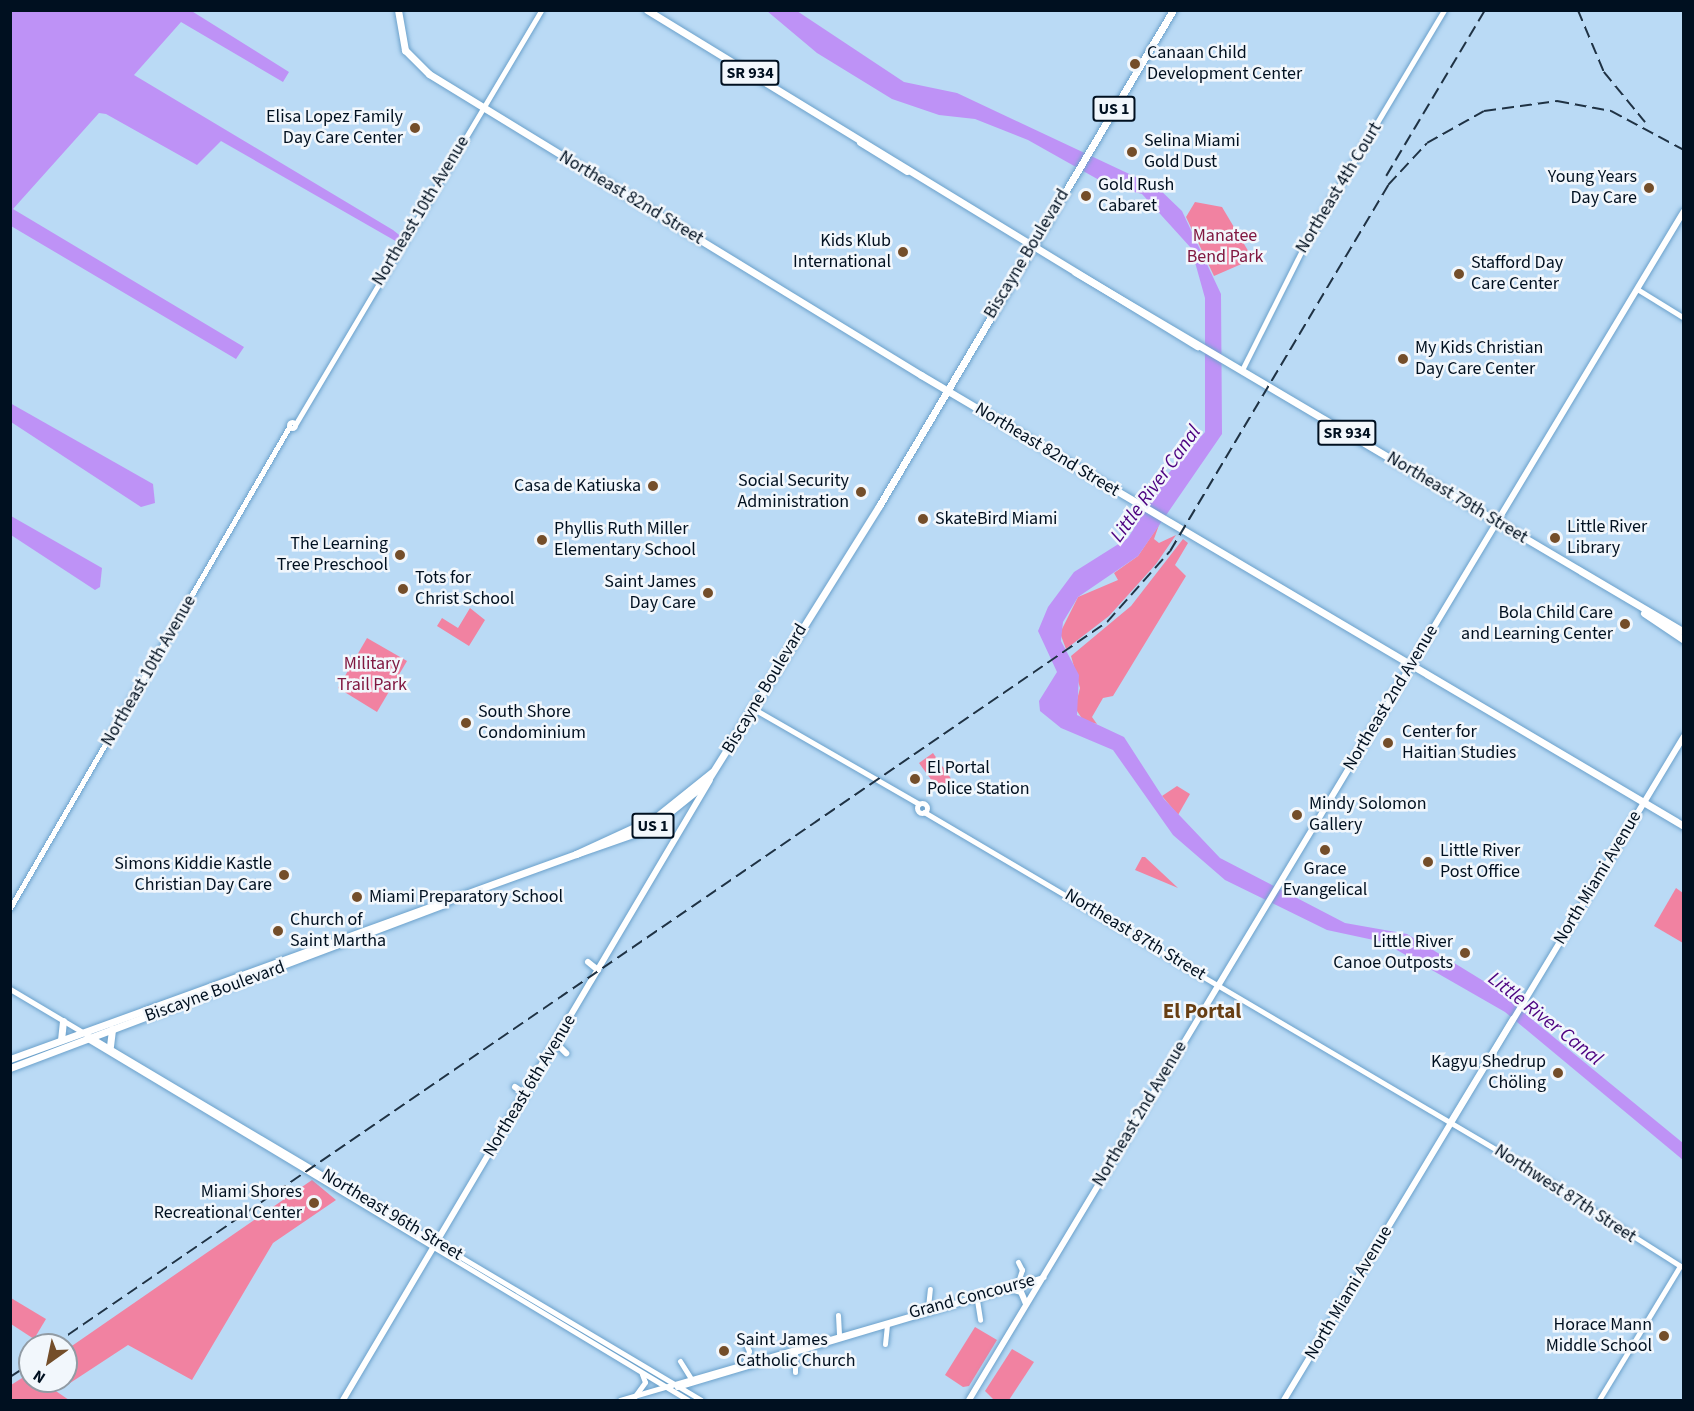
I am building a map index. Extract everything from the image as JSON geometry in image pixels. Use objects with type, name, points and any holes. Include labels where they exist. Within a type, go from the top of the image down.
[{"type":"main road","name":"Northeast 82nd Street","points":[[398,10],[400,38],[408,55],[483,108],[945,389],[1683,826]]},
{"type":"main road","name":"Northeast 79th Street","points":[[647,10],[1075,272],[1640,609],[1683,632]]},
{"type":"main road","name":"Biscayne Boulevard","points":[[10,1068],[576,854],[649,821],[714,771],[754,709],[1173,10]]},
{"type":"main road","name":"Northeast 2nd Avenue","points":[[969,1401],[1683,211]]},
{"type":"main road","name":"Northeast 79th Street","points":[[1640,609],[1683,640]]},
{"type":"main road","name":"North Miami Avenue","points":[[1284,1401],[1683,736]]},
{"type":"main road","name":"Northeast 6th Avenue","points":[[343,1401],[714,771]]},
{"type":"main road","name":"Biscayne Boulevard","points":[[10,1059],[301,951],[452,900]]},
{"type":"main road","points":[[292,963],[301,951]]},
{"type":"main road","points":[[588,962],[598,970]]},
{"type":"main road","points":[[219,990],[230,977]]},
{"type":"main road","points":[[61,1040],[63,1021]]},
{"type":"main road","points":[[110,1046],[112,1029]]},
{"type":"main road","points":[[555,1042],[566,1053]]},
{"type":"main road","points":[[515,1087],[525,1094]]},
{"type":"main road","points":[[1010,1289],[1021,1292],[1026,1305]]},
{"type":"street","name":"Northeast 10th Avenue","points":[[10,908],[286,434],[541,10]]},
{"type":"street","name":"Northeast 4th Court","points":[[1242,370],[1307,240],[1444,10]]},
{"type":"street","points":[[1637,289],[1683,318]]},
{"type":"street","name":"Northeast 87th Street","points":[[754,709],[1450,1124]]},
{"type":"street","name":"Northeast 96th Street","points":[[10,989],[435,1245],[698,1399]]},
{"type":"street","name":"Northeast 96th Street","points":[[92,1038],[110,1046],[688,1401]]},
{"type":"street","name":"Northwest 87th Street","points":[[1450,1124],[1680,1266],[1599,1401]]},
{"type":"street","points":[[1017,1282],[1022,1270],[1018,1262]]},
{"type":"street","name":"Grand Concourse","points":[[620,1401],[636,1399],[692,1377],[1017,1282],[1043,1277]]},
{"type":"street","name":"Grand Concourse","points":[[665,1387],[678,1387],[796,1353],[1043,1277]]},
{"type":"street","points":[[927,1309],[930,1289]]},
{"type":"street","points":[[977,1299],[974,1309],[980,1320]]},
{"type":"street","points":[[838,1316],[839,1334]]},
{"type":"street","points":[[885,1344],[888,1326]]},
{"type":"street","points":[[745,1342],[749,1351],[745,1362]]},
{"type":"street","points":[[795,1372],[796,1353]]},
{"type":"street","points":[[680,1361],[682,1372],[692,1377]]},
{"type":"street","points":[[636,1399],[645,1382],[641,1372]]},
{"type":"street","points":[[698,1399],[699,1381]]},
{"type":"green space","name":"Manatee Bend Park","points":[[1195,202],[1222,207],[1253,259],[1214,276],[1186,217]]},
{"type":"green space","points":[[1159,525],[1154,539],[1159,543],[1176,535],[1156,564],[1109,616],[1066,649],[1060,633],[1078,597],[1118,580],[1114,573],[1138,556]]},
{"type":"green space","points":[[1183,539],[1188,543],[1175,565],[1186,576],[1113,696],[1103,698],[1092,717],[1097,724],[1083,720],[1075,708],[1080,688],[1071,656],[1131,606]]},
{"type":"green space","points":[[470,608],[485,620],[469,646],[437,626],[442,618],[458,628]]},
{"type":"green space","name":"Military Trail Park","points":[[367,638],[407,661],[377,712],[338,688]]},
{"type":"green space","points":[[933,753],[952,780],[938,789],[919,763]]},
{"type":"green space","points":[[1177,786],[1190,794],[1178,815],[1162,796]]},
{"type":"green space","points":[[1142,857],[1145,857],[1178,888],[1135,870]]},
{"type":"green space","points":[[1676,888],[1683,893],[1683,943],[1654,926]]},
{"type":"green space","points":[[312,1180],[336,1200],[273,1243],[192,1380],[128,1345],[78,1378],[78,1342]]},
{"type":"green space","points":[[11,1298],[46,1319],[38,1333],[25,1333],[11,1324]]},
{"type":"green space","points":[[975,1327],[997,1340],[969,1386],[963,1387],[945,1375]]},
{"type":"green space","points":[[1012,1349],[1034,1362],[1009,1400],[994,1400],[985,1391]]},
{"type":"green space","points":[[18,1381],[18,1393],[59,1393],[69,1400],[11,1400],[11,1385]]},
{"type":"shaded area","points":[[190,10],[289,72],[283,82],[181,22],[134,75],[393,230],[403,238],[399,243],[221,141],[197,165],[106,114],[99,113],[13,209],[244,347],[236,359],[11,226],[11,11]]},
{"type":"shaded area","points":[[767,11],[797,11],[904,82],[957,93],[1157,187],[1182,211],[1221,294],[1222,434],[1138,556],[1078,597],[1063,622],[1061,641],[1079,675],[1077,715],[1124,737],[1164,799],[1220,858],[1345,923],[1407,934],[1490,985],[1683,1143],[1683,1160],[1505,1012],[1383,942],[1327,930],[1225,880],[1173,835],[1113,750],[1061,728],[1040,711],[1039,701],[1057,672],[1038,631],[1048,607],[1074,572],[1128,538],[1167,475],[1205,432],[1205,298],[1191,248],[1142,194],[1108,185],[1028,140],[975,119],[939,115],[892,99],[817,53]]},
{"type":"shaded area","points":[[10,403],[153,484],[155,503],[141,507],[11,422]]},
{"type":"shaded area","points":[[11,516],[102,568],[100,587],[95,590],[11,535]]},
{"type":"railway","points":[[1386,176],[1485,10]]},
{"type":"railway","points":[[1578,10],[1604,72],[1645,122]]},
{"type":"railway","points":[[70,1333],[1107,622],[1170,551],[1388,185],[1427,143],[1484,111],[1557,101],[1611,111],[1684,150]]},
{"type":"railway","points":[[10,1377],[18,1372]]},
{"type":"place","name":"Canaan Child Development Center","points":[[1135,64]]},
{"type":"place","name":"Elisa Lopez Family Day Care Center","points":[[415,128]]},
{"type":"place","name":"Selina Miami Gold Dust","points":[[1132,152]]},
{"type":"place","name":"Young Years Day Care","points":[[1649,188]]},
{"type":"place","name":"Gold Rush Cabaret","points":[[1086,196]]},
{"type":"place","name":"Kids Klub International","points":[[903,252]]},
{"type":"place","name":"Stafford Day Care Center","points":[[1459,274]]},
{"type":"place","name":"My Kids Christian Day Care Center","points":[[1403,359]]},
{"type":"place","name":"Casa de Katiuska","points":[[653,486]]},
{"type":"place","name":"Social Security Administration","points":[[861,492]]},
{"type":"place","name":"SkateBird Miami","points":[[923,519]]},
{"type":"place","name":"Little River Library","points":[[1555,538]]},
{"type":"place","name":"Phyllis Ruth Miller Elementary School","points":[[542,540]]},
{"type":"place","name":"The Learning Tree Preschool","points":[[400,555]]},
{"type":"place","name":"Tots for Christ School","points":[[403,589]]},
{"type":"place","name":"Saint James Day Care","points":[[708,593]]},
{"type":"place","name":"Bola Child Care and Learning Center","points":[[1625,624]]},
{"type":"place","name":"South Shore Condominium","points":[[466,723]]},
{"type":"place","name":"Center for Haitian Studies","points":[[1388,743]]},
{"type":"place","name":"El Portal Police Station","points":[[915,779]]},
{"type":"place","name":"Mindy Solomon Gallery","points":[[1297,815]]},
{"type":"place","name":"Grace Evangelical","points":[[1325,850]]},
{"type":"place","name":"Little River Post Office","points":[[1428,862]]},
{"type":"place","name":"Simons Kiddie Kastle Christian Day Care","points":[[284,875]]},
{"type":"place","name":"Miami Preparatory School","points":[[357,897]]},
{"type":"place","name":"Church of Saint Martha","points":[[278,931]]},
{"type":"place","name":"Little River Canoe Outposts","points":[[1465,953]]},
{"type":"place","name":"Kagyu Shedrup Chöling","points":[[1558,1073]]},
{"type":"place","name":"Miami Shores Recreational Center","points":[[314,1203]]},
{"type":"place","name":"Horace Mann Middle School","points":[[1664,1336]]},
{"type":"place","name":"Saint James Catholic Church","points":[[724,1351]]},
{"type":"district","name":"El Portal","points":[[1202,1011]]},
{"type":"water label","name":"Little River Canal","points":[[1156,484]]},
{"type":"water label","name":"Little River Canal","points":[[1545,1019]]}]
